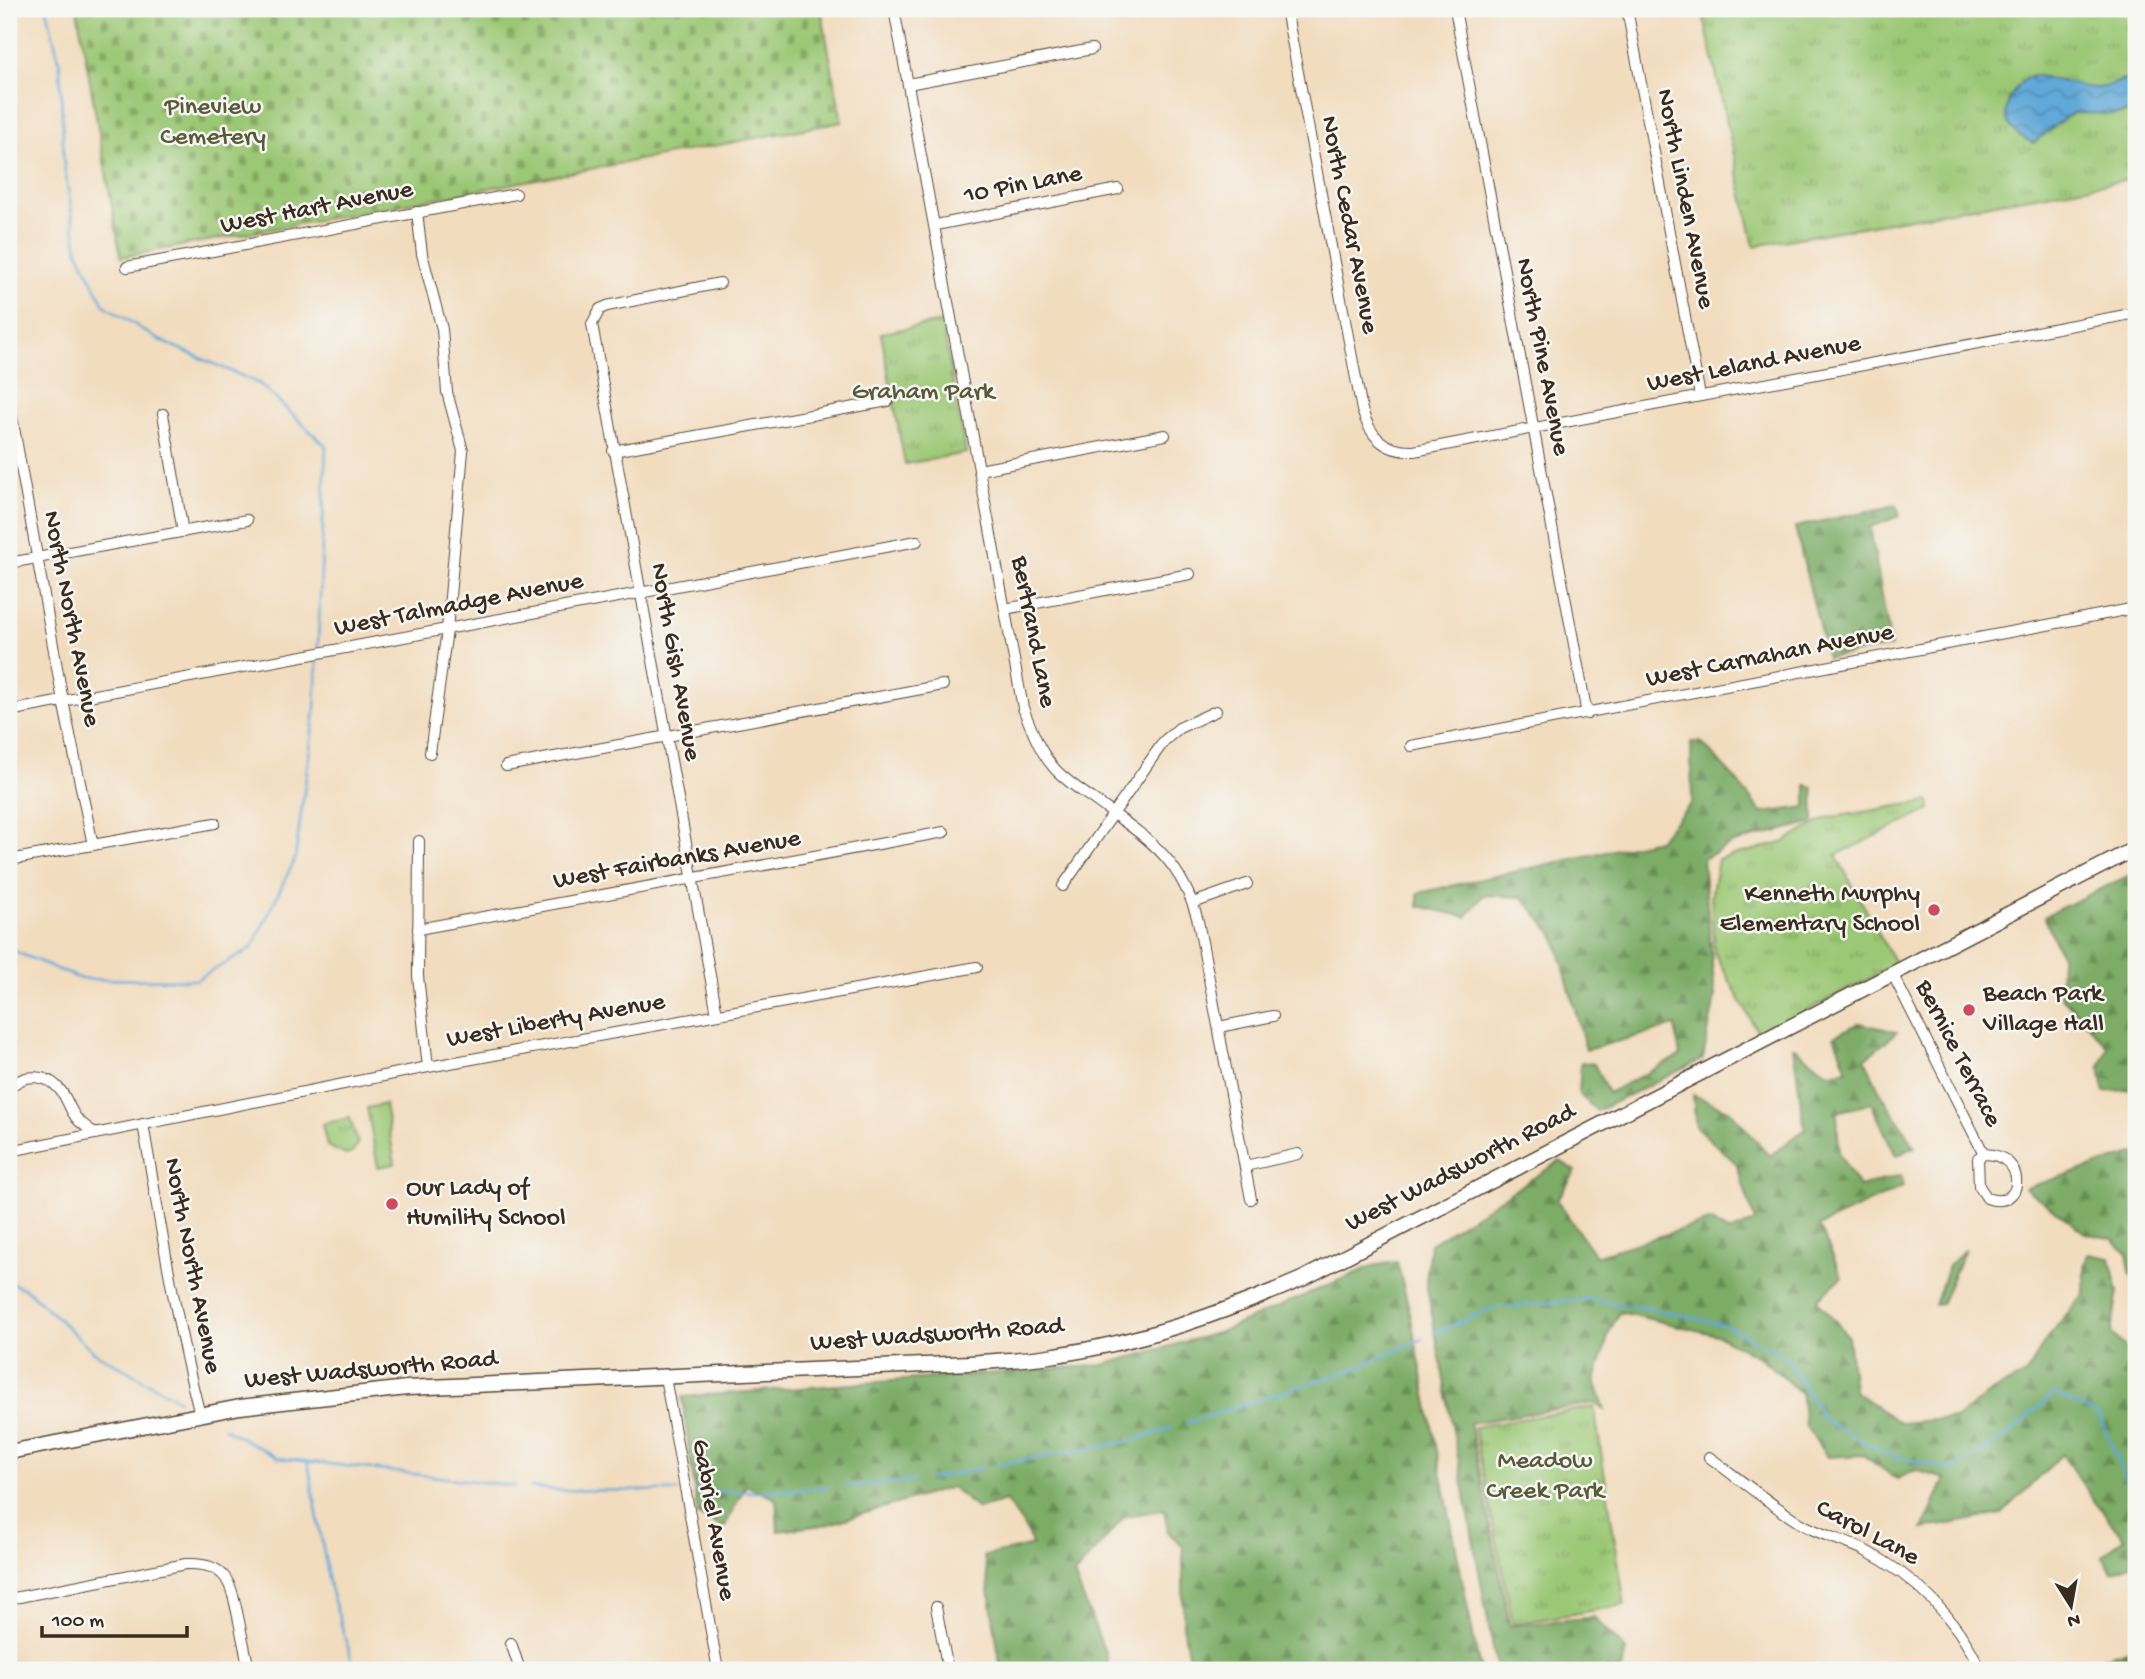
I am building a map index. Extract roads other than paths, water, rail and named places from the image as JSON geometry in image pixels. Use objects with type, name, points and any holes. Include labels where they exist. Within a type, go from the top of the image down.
[{"type":"main road","name":"West Wadsworth Road","points":[[9,1452],[240,1407],[407,1388],[970,1363],[1056,1355],[1145,1337],[1224,1312],[1302,1279],[2136,848]]},
{"type":"street","name":"Bertrand Lane","points":[[894,9],[936,225],[1023,708],[1034,737],[1057,771],[1139,831],[1176,867],[1193,903],[1251,1199]]},
{"type":"street","name":"North Cedar Avenue","points":[[1286,9],[1362,410],[1368,430],[1382,442]]},
{"type":"street","name":"North Pine Avenue","points":[[1455,9],[1587,713]]},
{"type":"street","name":"North Linden Avenue","points":[[1628,9],[1700,396]]},
{"type":"street","points":[[908,83],[1093,49]]},
{"type":"street","name":"10 Pin Lane","points":[[936,225],[1118,189]]},
{"type":"street","name":"West Hart Avenue","points":[[127,267],[516,194]]},
{"type":"street","points":[[417,212],[422,254],[442,330],[447,392],[463,451],[447,630],[430,753]]},
{"type":"street","name":"North Gish Avenue","points":[[717,1014],[592,337],[592,324],[600,309],[607,306],[720,284]]},
{"type":"street","name":"West Leland Avenue","points":[[1382,442],[1402,451],[1414,451],[2136,313]]},
{"type":"street","name":"North North Avenue","points":[[9,400],[11,427],[93,845]]},
{"type":"street","points":[[614,451],[888,401]]},
{"type":"street","points":[[163,414],[183,532]]},
{"type":"street","points":[[979,470],[1165,435]]},
{"type":"street","points":[[9,563],[247,520]]},
{"type":"street","name":"West Talmadge Avenue","points":[[9,711],[917,541]]},
{"type":"street","points":[[1005,609],[1190,574]]},
{"type":"street","name":"West Carnahan Avenue","points":[[1411,746],[2136,608]]},
{"type":"street","points":[[506,766],[943,685]]},
{"type":"street","points":[[1063,886],[1164,741],[1179,728],[1216,711]]},
{"type":"street","points":[[9,860],[215,823]]},
{"type":"street","name":"West Fairbanks Avenue","points":[[418,929],[944,832]]},
{"type":"street","points":[[419,841],[418,976],[428,1067]]},
{"type":"street","points":[[1193,903],[1247,884]]},
{"type":"street","name":"West Liberty Avenue","points":[[9,1148],[34,1146],[428,1067],[977,967]]},
{"type":"street","name":"Bernice Terrace","points":[[1892,974],[1984,1154]]},
{"type":"street","points":[[1219,1027],[1273,1016]]},
{"type":"street","points":[[9,1089],[14,1082],[24,1077],[34,1076],[50,1081],[60,1089],[78,1120],[95,1133]]},
{"type":"street","name":"North North Avenue","points":[[143,1124],[179,1330],[200,1415]]},
{"type":"street","points":[[1245,1166],[1298,1154]]},
{"type":"street","points":[[1984,1154],[1992,1154],[2014,1167],[2017,1184],[2011,1196],[2002,1200],[1987,1198],[1979,1186],[1978,1158],[1984,1154]]},
{"type":"street","name":"Gabriel Avenue","points":[[665,1377],[718,1670]]},
{"type":"street","name":"Carol Lane","points":[[1709,1457],[1802,1524],[1861,1549],[1913,1581],[1954,1623],[1981,1670]]},
{"type":"street","points":[[9,1599],[186,1564],[203,1563],[222,1573],[228,1580],[249,1670]]},
{"type":"street","points":[[936,1607],[948,1670]]},
{"type":"street","points":[[511,1643],[520,1670]]},
{"type":"water","points":[[2033,75],[2093,88],[2136,78],[2136,111],[2121,114],[2072,113],[2033,143],[2012,129],[2007,119],[2007,111],[2015,89]]},
{"type":"waterway","points":[[47,9],[60,65],[64,165],[78,251],[104,305],[157,339],[260,384],[326,446],[318,646]]},
{"type":"waterway","points":[[9,949],[81,979],[196,980],[252,948],[295,859],[315,710],[317,662]]},
{"type":"waterway","points":[[9,1282],[27,1290],[94,1352],[179,1400]]},
{"type":"waterway","points":[[1434,1333],[1493,1308],[1589,1299],[1725,1325],[1786,1357],[1825,1421],[1889,1455],[1953,1470],[2007,1436],[2054,1393],[2099,1415],[2136,1505]]},
{"type":"waterway","points":[[1186,1423],[1354,1369],[1422,1339]]},
{"type":"waterway","points":[[224,1428],[278,1458],[515,1486]]},
{"type":"waterway","points":[[997,1465],[1136,1440],[1171,1428]]},
{"type":"waterway","points":[[308,1462],[330,1588],[355,1670]]},
{"type":"waterway","points":[[930,1479],[982,1468]]},
{"type":"waterway","points":[[846,1486],[913,1481]]},
{"type":"waterway","points":[[531,1487],[555,1490],[677,1491]]},
{"type":"waterway","points":[[694,1491],[761,1492],[829,1487]]},
{"type":"place","name":"Kenneth Murphy Elementary School","points":[[1934,910]]},
{"type":"place","name":"Beach Park Village Hall","points":[[1969,1010]]},
{"type":"place","name":"Our Lady of Humility School","points":[[392,1204]]},
{"type":"park label","name":"Pineview Cemetery","points":[[213,123]]},
{"type":"park label","name":"Graham Park","points":[[923,393]]},
{"type":"park label","name":"Meadow Creek Park","points":[[1545,1477]]}]
